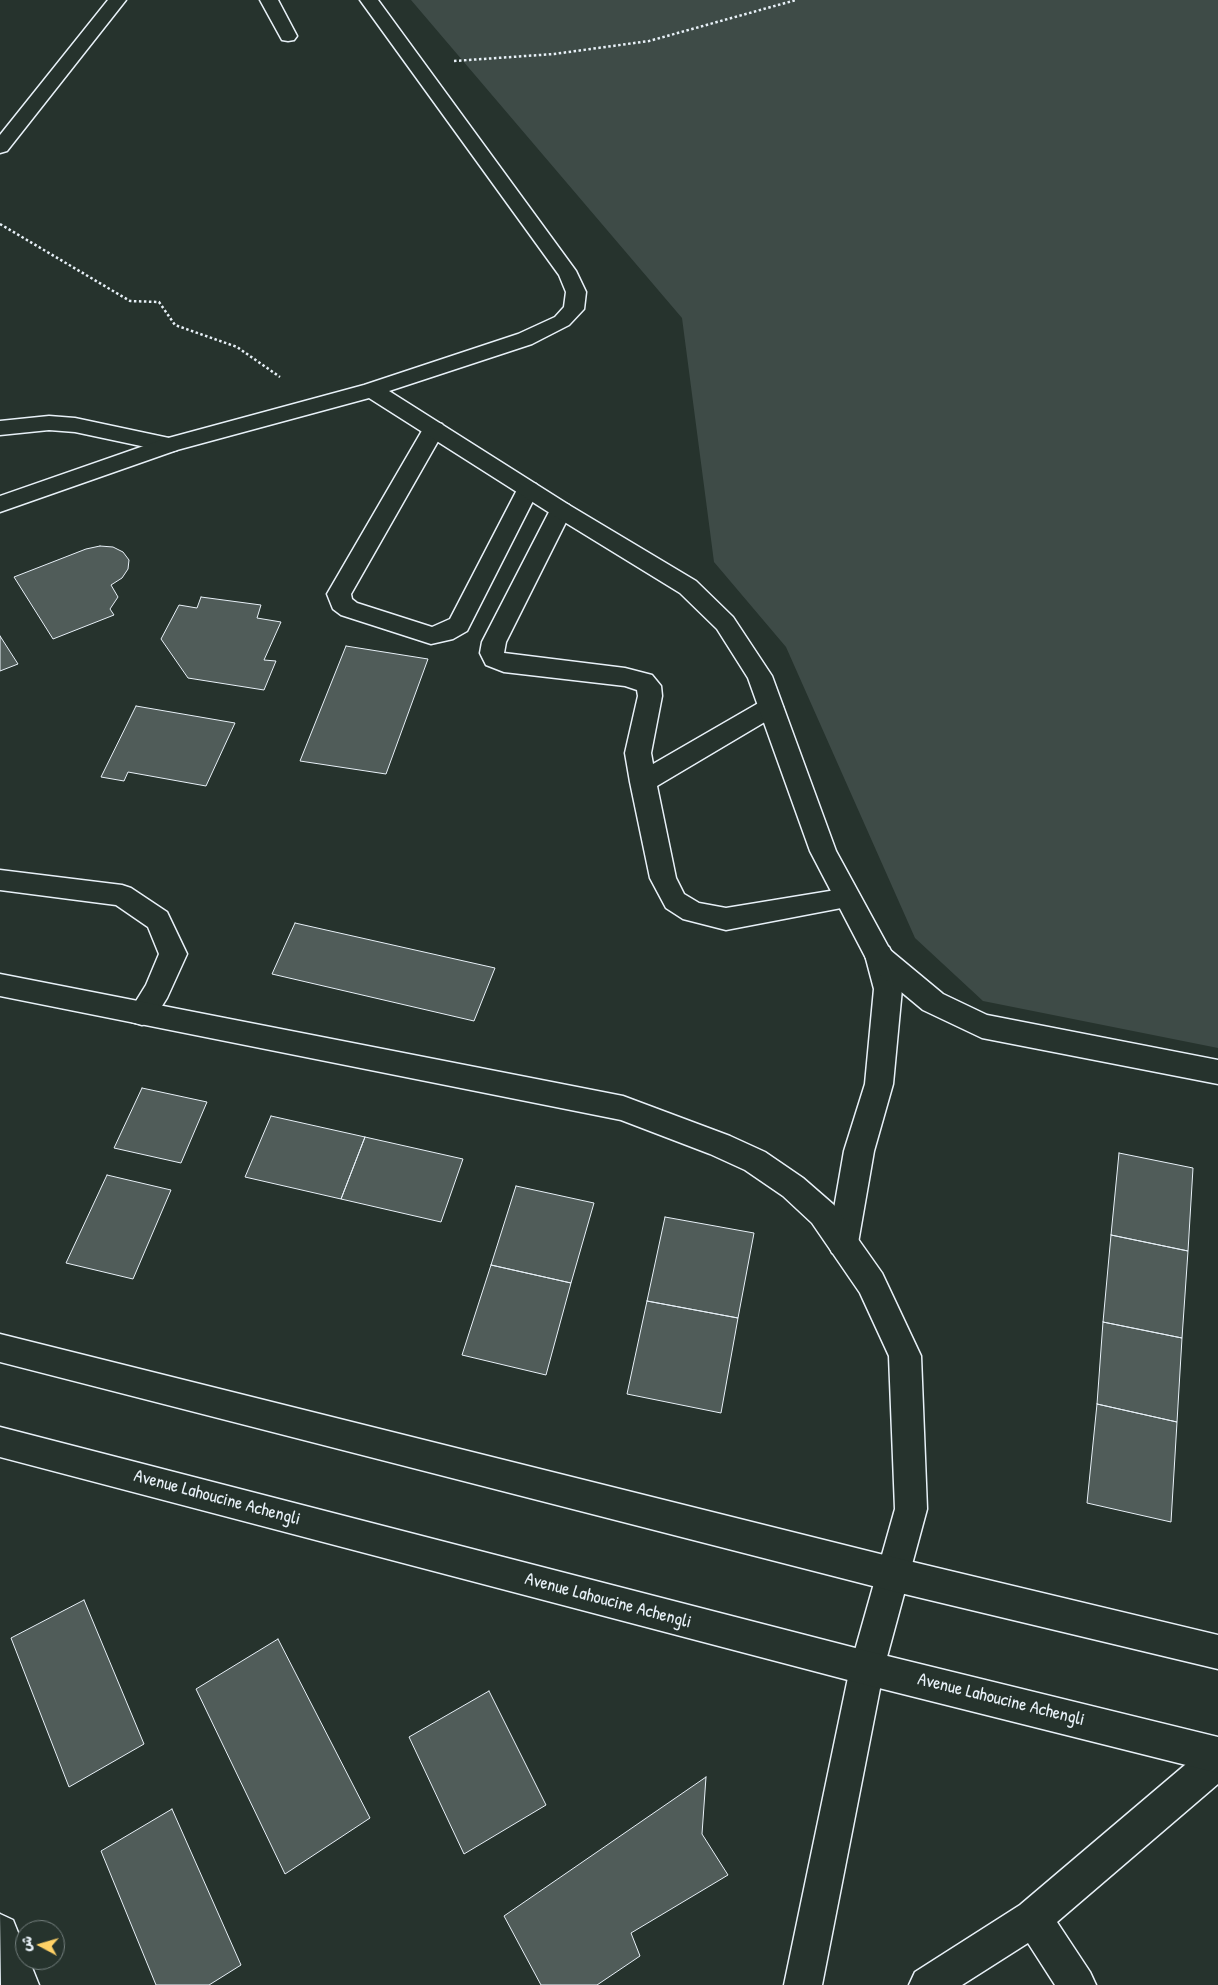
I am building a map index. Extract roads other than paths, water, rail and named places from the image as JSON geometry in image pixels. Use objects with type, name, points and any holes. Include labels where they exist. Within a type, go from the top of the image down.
[{"type":"street","points":[[0,147],[117,0]]},
{"type":"street","points":[[269,0],[288,36]]},
{"type":"street","points":[[0,504],[169,445],[372,390],[525,339],[562,320],[574,309],[576,292],[569,275],[369,0]]},
{"type":"street","points":[[372,390],[561,510],[688,586],[725,623],[760,676],[823,851],[880,958],[933,1002],[982,1026],[1218,1072]]},
{"type":"street","points":[[0,428],[49,423],[75,425],[169,445]]},
{"type":"street","points":[[434,429],[339,594],[341,603],[349,609],[431,636],[445,633],[459,624],[528,489]]},
{"type":"street","points":[[561,510],[494,642],[492,652],[495,659],[504,663],[625,677],[643,681],[649,686],[650,696],[638,754],[664,878],[675,901],[692,912],[726,919],[848,898]]},
{"type":"street","points":[[643,782],[771,707]]},
{"type":"street","points":[[0,880],[122,895],[158,920],[173,954],[157,990],[142,1014]]},
{"type":"street","points":[[843,1243],[859,1151],[879,1084],[888,989],[879,955]]},
{"type":"street","points":[[0,985],[623,1108],[720,1145],[755,1161],[793,1188],[823,1214],[871,1283],[906,1356],[911,1509],[867,1668],[803,1985]]},
{"type":"street","points":[[0,1348],[892,1574],[1218,1652]]},
{"type":"street","name":"Avenue Lahoucine Achengli","points":[[0,1442],[867,1668],[1218,1755]]},
{"type":"street","points":[[928,1985],[1033,1918],[1218,1761]]},
{"type":"street","points":[[1033,1918],[1077,1985]]},
{"type":"street","points":[[0,1933],[20,1985]]}]
